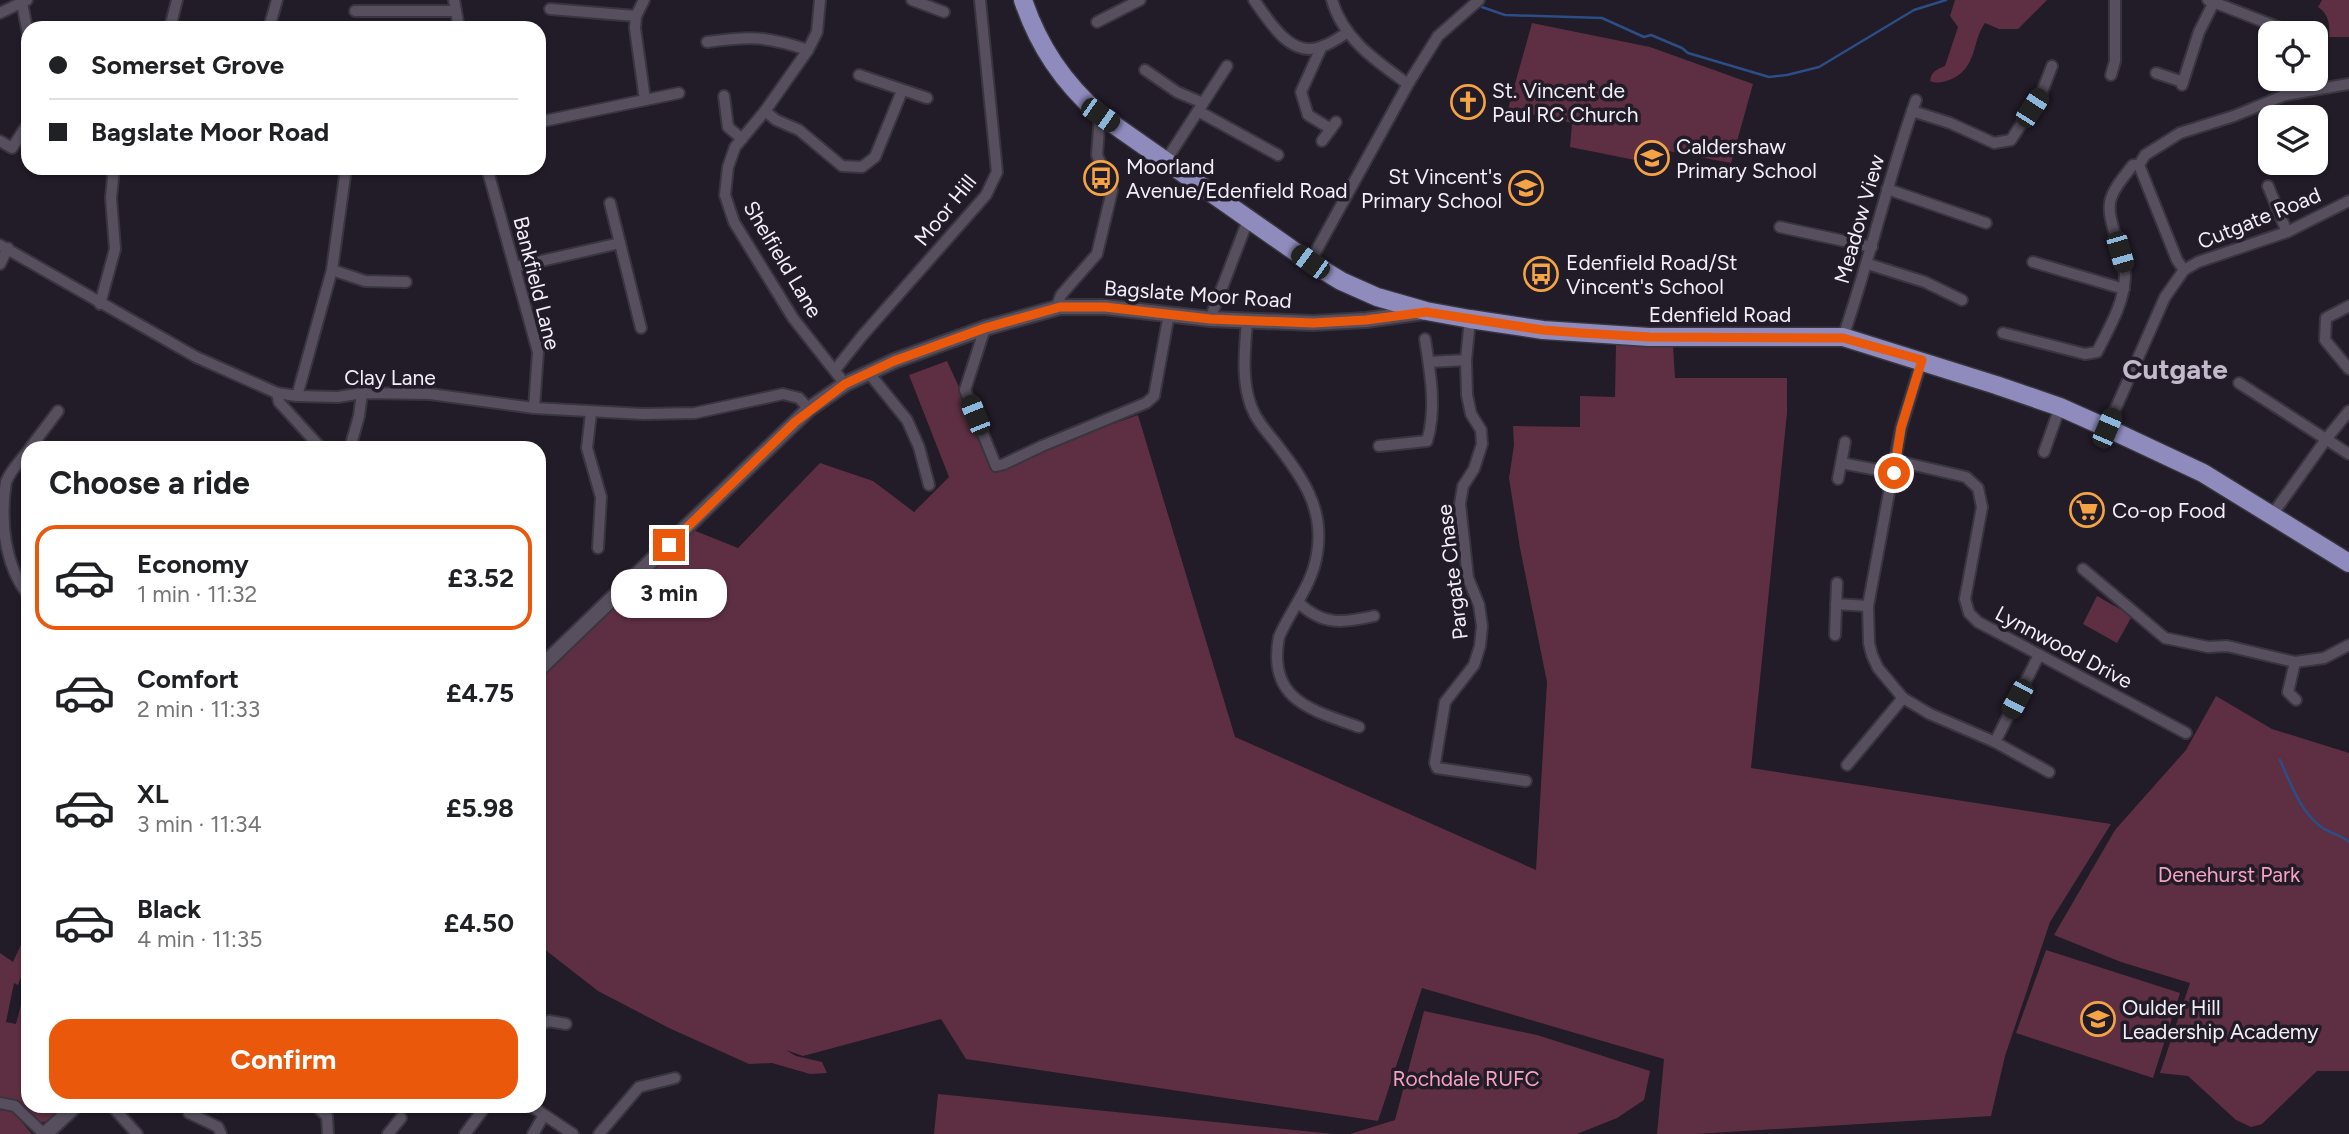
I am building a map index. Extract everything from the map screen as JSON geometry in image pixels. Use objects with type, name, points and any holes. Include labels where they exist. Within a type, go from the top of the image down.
[{"type":"main road","name":"Edenfield Road","points":[[1023,0],[1033,31],[1046,51],[1073,91],[1100,115],[1310,262],[1341,281],[1377,297],[1426,312],[1543,330],[1650,337],[1843,338],[1922,360],[2060,407],[2190,465],[2349,563]]},
{"type":"main road","name":"Edenfield Road","points":[[1035,0],[1044,25],[1046,51]]},
{"type":"street","points":[[172,21],[177,0]]},
{"type":"street","points":[[271,21],[277,0]]},
{"type":"street","points":[[644,0],[636,16],[635,28],[645,100]]},
{"type":"street","name":"Shelfield Lane","points":[[820,0],[817,32],[808,50],[765,111],[735,147],[728,167],[725,195],[734,222],[793,318],[845,384]]},
{"type":"street","points":[[912,0],[944,12]]},
{"type":"street","name":"Moor Hill","points":[[835,370],[986,195],[997,172],[980,0]]},
{"type":"street","points":[[1254,0],[1279,35],[1297,47],[1321,48],[1348,32]]},
{"type":"street","points":[[1332,0],[1337,18],[1364,52],[1408,84]]},
{"type":"street","points":[[1310,262],[1408,84],[1438,36],[1479,0]]},
{"type":"street","points":[[2111,75],[2115,61],[2115,0]]},
{"type":"street","points":[[0,13],[25,1],[27,21]]},
{"type":"street","points":[[1097,22],[1137,1]]},
{"type":"street","points":[[2156,73],[2182,84],[2211,1],[2262,21]]},
{"type":"street","points":[[355,11],[376,5],[455,6]]},
{"type":"street","points":[[550,9],[636,16]]},
{"type":"street","points":[[706,43],[740,37],[774,39],[808,50]]},
{"type":"street","points":[[1321,48],[1301,92],[1308,115],[1334,126],[1322,141]]},
{"type":"street","points":[[1165,162],[1227,66]]},
{"type":"street","name":"Meadow View","points":[[1843,338],[1868,264],[1887,189],[1914,106],[1994,143],[2011,140],[2042,92],[2052,66]]},
{"type":"street","points":[[1145,70],[1278,155]]},
{"type":"street","points":[[859,75],[927,98]]},
{"type":"street","points":[[2139,165],[2145,155],[2180,133],[2234,116],[2285,95],[2349,84]]},
{"type":"street","points":[[765,111],[776,120],[799,130],[842,166],[862,167],[875,157],[902,91]]},
{"type":"street","points":[[2284,91],[2285,95]]},
{"type":"street","points":[[546,121],[679,93]]},
{"type":"street","points":[[724,96],[728,127],[742,139]]},
{"type":"street","points":[[1060,307],[1060,295],[1097,254],[1112,191],[1097,155],[1100,115]]},
{"type":"street","points":[[0,141],[12,148],[21,134]]},
{"type":"street","points":[[2003,333],[2092,355],[2097,352],[2119,307],[2124,289],[2125,271],[2109,214],[2110,193],[2133,164],[2139,165]]},
{"type":"street","points":[[2107,428],[2165,297],[2184,270],[2177,260],[2139,165]]},
{"type":"street","points":[[100,304],[115,249],[111,198],[113,175]]},
{"type":"street","points":[[298,396],[332,270],[345,175]]},
{"type":"street","name":"Bankfield Lane","points":[[489,175],[538,352],[534,408]]},
{"type":"street","points":[[2268,186],[2287,232]]},
{"type":"street","points":[[1887,189],[1986,223]]},
{"type":"street","name":"Cutgate Road","points":[[2184,270],[2198,262],[2287,232],[2349,201]]},
{"type":"street","points":[[610,203],[641,328]]},
{"type":"street","points":[[1210,319],[1248,220]]},
{"type":"street","points":[[1780,227],[1872,247]]},
{"type":"street","points":[[515,267],[620,243]]},
{"type":"street","points":[[0,264],[4,247]]},
{"type":"street","name":"Clay Lane","points":[[4,247],[100,304],[153,330],[218,368],[277,393],[338,397],[362,393],[430,394],[534,408],[591,412],[695,413],[783,394],[799,398],[809,409]]},
{"type":"street","points":[[2033,262],[2124,289]]},
{"type":"street","points":[[1868,264],[1925,282],[1962,300]]},
{"type":"street","points":[[332,270],[365,281],[406,282]]},
{"type":"street","points":[[1369,319],[1377,297]]},
{"type":"street","points":[[2349,306],[2326,317],[2325,340],[2349,369]]},
{"type":"street","name":"Bagslate Moor Road","points":[[546,662],[809,409],[868,372],[985,328],[1060,307],[1105,307],[1210,319],[1313,323],[1426,312]]},
{"type":"street","points":[[985,328],[965,390],[996,466],[1146,402],[1154,396],[1169,314]]},
{"type":"street","name":"Pargate Chase","points":[[1470,320],[1466,395],[1471,414],[1481,430],[1482,444],[1474,469],[1463,486],[1460,504],[1468,578],[1479,605],[1482,626],[1480,646],[1474,664],[1445,702],[1435,764],[1437,768],[1526,781]]},
{"type":"street","points":[[1247,321],[1244,364],[1251,406],[1259,421],[1302,477],[1314,507],[1318,539],[1311,578],[1284,626],[1277,648],[1278,673],[1291,697],[1306,708],[1359,727]]},
{"type":"street","points":[[1379,446],[1427,441],[1432,424],[1425,339]]},
{"type":"street","points":[[1429,362],[1466,360]]},
{"type":"street","points":[[1922,360],[1901,428],[1896,467],[1868,606],[1872,655],[1878,668],[1903,698],[2049,772]]},
{"type":"street","points":[[868,372],[907,420],[919,447],[929,485]]},
{"type":"street","points":[[2239,383],[2349,454]]},
{"type":"street","points":[[277,393],[279,402],[315,441]]},
{"type":"street","points":[[352,441],[362,393]]},
{"type":"street","points":[[2043,452],[2060,407]]},
{"type":"street","points":[[36,441],[58,411]]},
{"type":"street","points":[[2272,515],[2349,411]]},
{"type":"street","points":[[591,412],[587,448],[601,497],[598,548]]},
{"type":"street","points":[[1838,479],[1845,442]]},
{"type":"street","points":[[21,459],[3,479],[1,522],[5,565],[21,586]]},
{"type":"street","name":"Lynnwood Drive","points":[[1841,463],[1896,467],[1966,477],[1978,488],[1982,507],[1965,599],[1969,612],[1978,622],[2186,733]]},
{"type":"street","points":[[2083,569],[2165,638],[2207,647],[2227,646],[2295,662],[2324,658],[2349,645]]},
{"type":"street","points":[[1835,635],[1837,583]]},
{"type":"street","points":[[1298,602],[1316,615],[1338,622],[1374,616]]},
{"type":"street","points":[[1836,604],[1868,606]]},
{"type":"street","points":[[1994,742],[2039,656]]},
{"type":"street","points":[[2295,662],[2288,692],[2296,700]]},
{"type":"street","points":[[1846,765],[1903,698]]},
{"type":"street","points":[[546,1022],[566,1024]]},
{"type":"street","points":[[599,1134],[639,1087],[675,1078]]},
{"type":"street","points":[[0,1104],[15,1106],[21,1112]]},
{"type":"street","points":[[22,1113],[44,1134],[67,1113]]},
{"type":"street","points":[[118,1113],[137,1134]]},
{"type":"street","points":[[324,1113],[327,1116],[328,1134]]},
{"type":"street","points":[[465,1134],[481,1113]]},
{"type":"street","points":[[541,1113],[573,1134]]},
{"type":"street","points":[[189,1114],[218,1127],[221,1134]]},
{"type":"street","points":[[533,1134],[544,1115]]},
{"type":"street","points":[[388,1134],[401,1118]]},
{"type":"green space","points":[[1955,0],[2047,0],[2018,29],[1999,29],[1985,23],[1966,68],[1952,79],[1933,82],[1930,81],[1933,73],[1945,66],[1958,27],[1950,16]]},
{"type":"green space","points":[[2322,0],[2349,0],[2349,37],[2329,37],[2328,20],[2318,7]]},
{"type":"green space","points":[[1532,23],[1650,47],[1753,84],[1731,163],[1658,149],[1655,164],[1570,147],[1572,123],[1508,109]]},
{"type":"green space","points":[[1616,344],[1673,345],[1675,378],[1787,378],[1787,413],[1751,768],[2111,824],[2050,922],[2005,1056],[1991,1116],[1657,1134],[1664,1059],[1422,988],[1378,1121],[966,1059],[941,1019],[803,1056],[786,1050],[796,1056],[822,1062],[827,1073],[810,1074],[772,1063],[749,1064],[669,1028],[598,991],[546,950],[546,670],[693,530],[738,548],[820,463],[873,481],[914,512],[949,477],[909,375],[947,361],[997,470],[1045,448],[1138,415],[1235,737],[1536,870],[1547,682],[1509,478],[1514,445],[1513,426],[1580,427],[1580,396],[1615,397]]},
{"type":"green space","points":[[2097,596],[2132,616],[2117,643],[2083,624]]},
{"type":"green space","name":"Denehurst Park","points":[[2216,696],[2272,729],[2349,753],[2349,1071],[2317,1071],[2262,1124],[2251,1127],[2236,1120],[2188,1076],[2160,1073],[2190,983],[2121,962],[2054,935],[2115,830],[2186,750]]},
{"type":"green space","points":[[21,945],[21,977],[18,985],[14,983],[6,1022],[16,1024],[21,1005],[21,1112],[0,1100],[0,953],[13,962]]},
{"type":"green space","points":[[2046,950],[2180,993],[2153,1078],[2016,1033]]},
{"type":"green space","name":"Rochdale RUFC","points":[[1424,1011],[1537,1035],[1650,1071],[1644,1100],[1617,1118],[1577,1134],[1350,1134],[1395,1120]]},
{"type":"green space","points":[[938,1094],[1333,1134],[934,1134]]},
{"type":"green space","points":[[0,1110],[13,1112],[32,1134],[0,1134]]},
{"type":"green space","points":[[22,1113],[56,1113],[47,1121],[39,1123]]},
{"type":"waterway","points":[[1479,6],[1505,15],[1602,18],[1644,37],[1651,35],[1688,53],[1769,77],[1819,67],[1914,10],[1946,0]]},
{"type":"waterway","points":[[2280,760],[2296,796],[2313,820],[2349,842]]},
{"type":"place","name":"St. Vincent de Paul RC Church","points":[[1468,102]]},
{"type":"place","name":"Caldershaw Primary School","points":[[1652,158]]},
{"type":"place","name":"Moorland Avenue/Edenfield Road","points":[[1101,178]]},
{"type":"place","name":"St Vincent's Primary School","points":[[1526,188]]},
{"type":"place","name":"Edenfield Road/St Vincent's School","points":[[1541,274]]},
{"type":"place","name":"Co-op Food","points":[[2087,510]]},
{"type":"place","name":"Oulder Hill Leadership Academy","points":[[2098,1019]]},
{"type":"district","name":"Cutgate","points":[[2175,369]]},
{"type":"route","points":[[669,545],[809,409],[845,384],[894,361],[985,328],[1060,307],[1105,307],[1210,319],[1313,323],[1366,320],[1426,312],[1543,330],[1581,333],[1650,337],[1843,338],[1922,360],[1901,428],[1894,473]]}]
